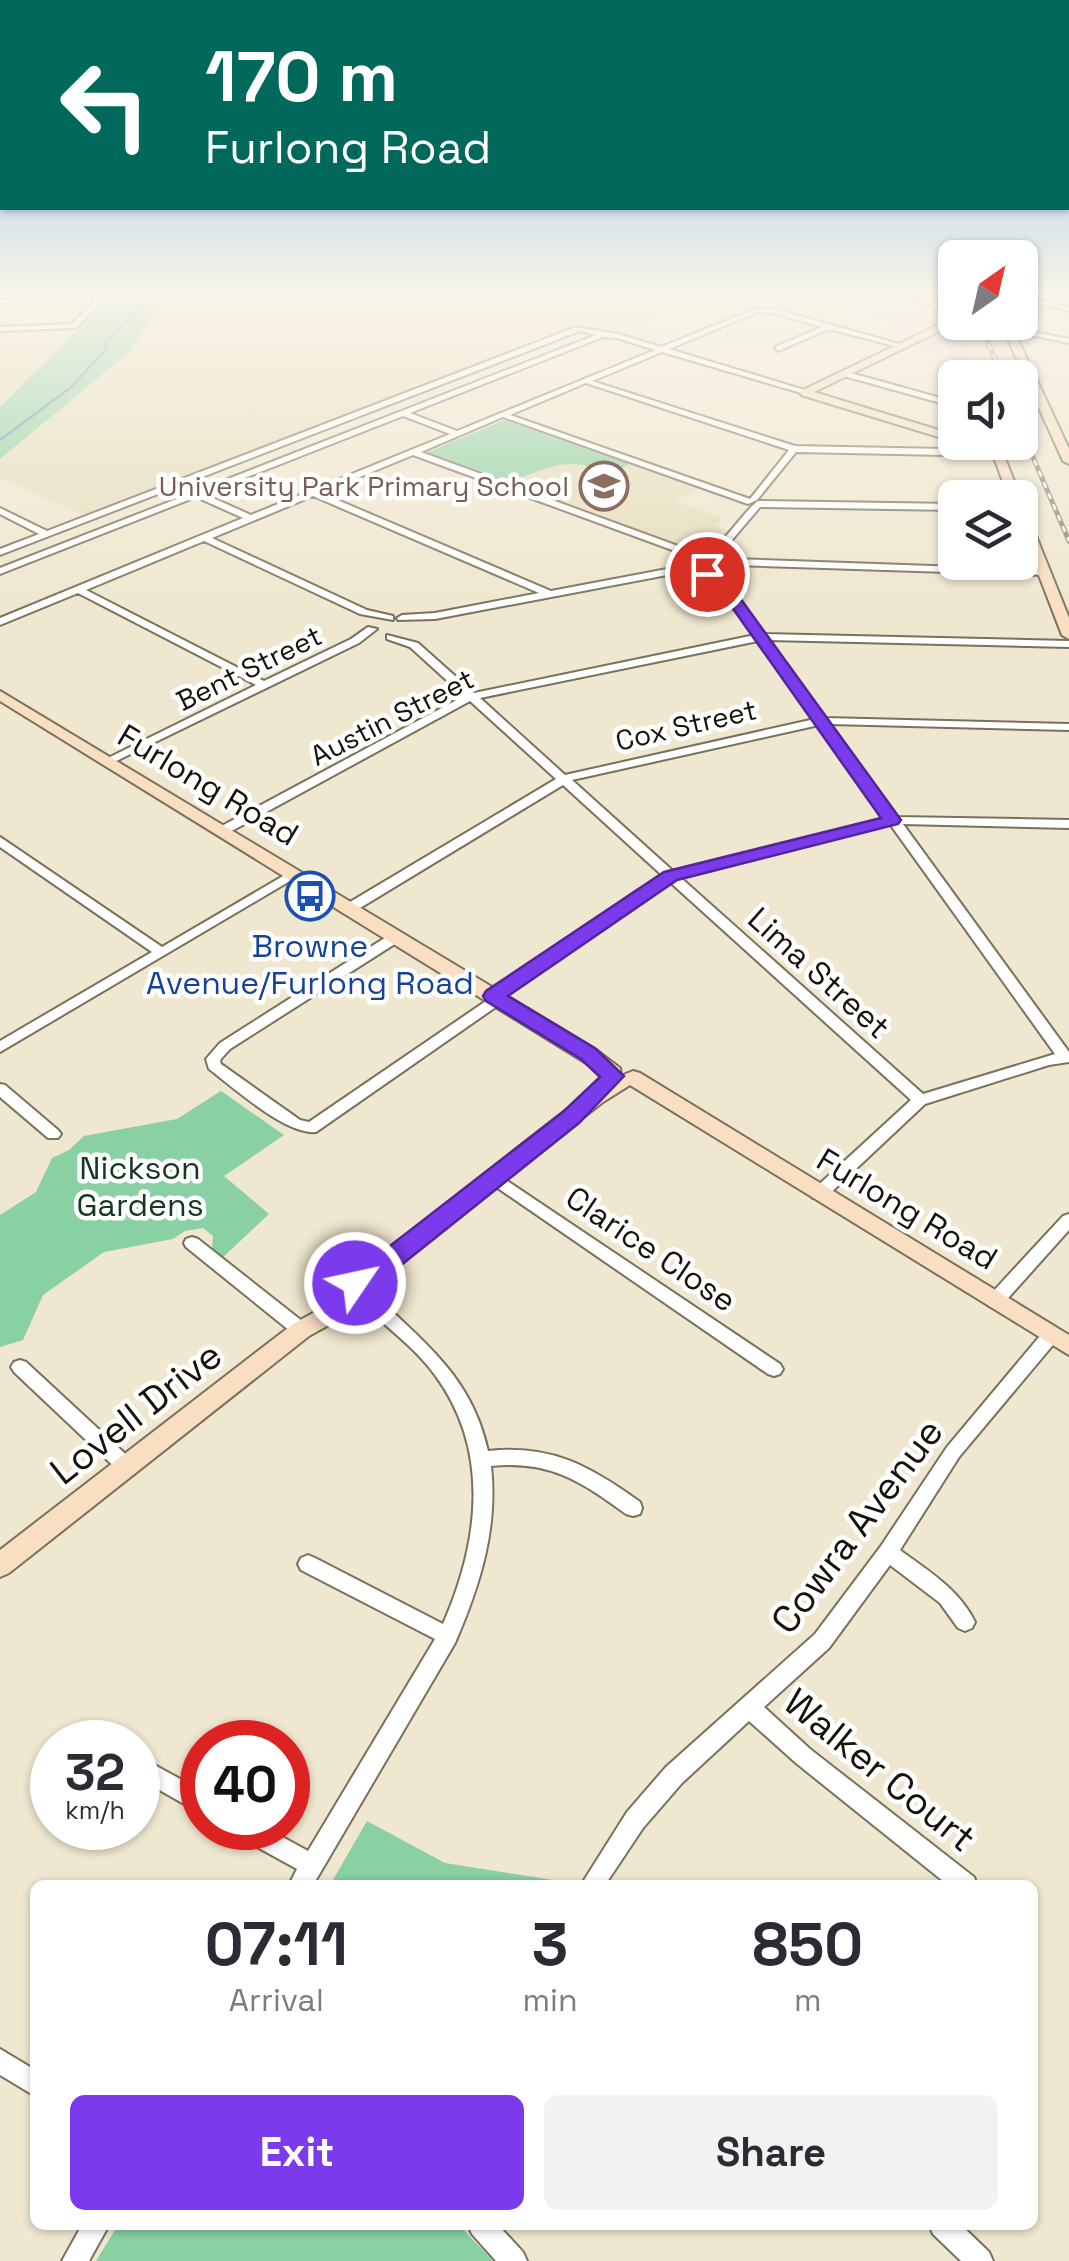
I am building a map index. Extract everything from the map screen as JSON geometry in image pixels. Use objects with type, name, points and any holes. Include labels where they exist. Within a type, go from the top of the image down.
[{"type":"street","points":[[0,552],[389,402]]},
{"type":"street","points":[[0,571],[429,402]]},
{"type":"street","points":[[0,622],[537,402]]},
{"type":"street","points":[[649,402],[794,449],[936,452]]},
{"type":"street","points":[[836,402],[938,434]]},
{"type":"street","points":[[1044,402],[1069,461]]},
{"type":"street","points":[[404,414],[458,434]]},
{"type":"street","points":[[504,415],[755,501],[938,507]]},
{"type":"street","points":[[414,452],[676,552],[707,574],[722,563],[755,501],[794,449]]},
{"type":"street","points":[[316,493],[549,594]]},
{"type":"street","points":[[198,495],[252,519]]},
{"type":"street","points":[[0,511],[47,534]]},
{"type":"street","points":[[205,538],[364,612],[395,618],[435,616],[667,572],[689,563],[1044,572]]},
{"type":"street","points":[[1038,557],[1069,635]]},
{"type":"street","points":[[722,563],[761,637],[1067,1057],[920,1100],[819,1194]]},
{"type":"street","points":[[79,590],[265,686]]},
{"type":"street","points":[[0,610],[12,617]]},
{"type":"street","points":[[364,612],[379,632]]},
{"type":"street","points":[[395,618],[412,634],[435,616]]},
{"type":"street","name":"Bent Street","points":[[108,762],[379,632],[395,618]]},
{"type":"street","name":"Lima Street","points":[[379,632],[412,634],[472,697],[562,780],[920,1100]]},
{"type":"street","name":"Austin Street","points":[[222,831],[472,697],[761,637],[1069,644]]},
{"type":"street","name":"Furlong Road","points":[[0,696],[1060,1341]]},
{"type":"street","name":"Cox Street","points":[[350,908],[562,780],[822,721],[1069,727]]},
{"type":"street","points":[[396,937],[225,1046],[214,1059],[214,1066],[295,1124],[312,1128],[670,876],[892,820],[1069,824]]},
{"type":"street","points":[[0,841],[160,952]]},
{"type":"street","points":[[0,1048],[294,875]]},
{"type":"street","name":"Lovell Drive","points":[[0,1566],[310,1324],[354,1295],[386,1263],[621,1077]]},
{"type":"street","points":[[0,1089],[53,1134]]},
{"type":"street","name":"Clarice Close","points":[[494,1178],[774,1370]]},
{"type":"street","points":[[995,1301],[1069,1220]]},
{"type":"street","points":[[192,1243],[310,1324]]},
{"type":"street","points":[[273,1850],[305,1875],[448,1636],[479,1558],[485,1523],[482,1459],[468,1414],[456,1392],[419,1347],[354,1295]]},
{"type":"street","name":"Cowra Avenue","points":[[595,1880],[636,1820],[674,1774],[822,1642],[888,1552],[953,1452],[1060,1341]]},
{"type":"street","points":[[20,1367],[128,1468]]},
{"type":"street","points":[[482,1459],[525,1454],[548,1458],[591,1477],[634,1508]]},
{"type":"street","points":[[888,1552],[947,1597],[965,1622]]},
{"type":"street","points":[[308,1564],[448,1636]]},
{"type":"street","name":"Walker Court","points":[[750,1708],[802,1756],[960,1880]]},
{"type":"street","points":[[0,2061],[30,2081]]},
{"type":"street","points":[[75,2261],[93,2230]]},
{"type":"street","points":[[486,2230],[514,2261]]},
{"type":"street","points":[[947,2230],[980,2261]]},
{"type":"shaded area","points":[[70,402],[382,402],[82,515],[0,477],[0,459]]},
{"type":"shaded area","name":"University Park Primary School","points":[[504,420],[698,488],[675,501],[723,518],[717,526],[723,529],[710,547],[684,549],[428,452]]},
{"type":"green space","points":[[5,402],[70,402],[0,459],[0,407]]},
{"type":"green space","points":[[504,420],[630,464],[603,477],[586,466],[565,464],[510,483],[428,452]]},
{"type":"green space","name":"Nickson Gardens","points":[[221,1091],[284,1135],[224,1176],[269,1214],[221,1259],[212,1249],[213,1236],[203,1228],[185,1231],[173,1239],[104,1252],[43,1295],[23,1340],[0,1347],[0,1215],[36,1192],[52,1158],[69,1150],[84,1136],[177,1119]]},
{"type":"green space","points":[[367,1821],[445,1863],[553,1880],[333,1880]]},
{"type":"green space","points":[[115,2230],[464,2230],[493,2261],[96,2261]]},
{"type":"waterway","points":[[0,440],[52,402]]},
{"type":"railway","points":[[1034,460],[1069,541]]},
{"type":"place","name":"University Park Primary School","points":[[604,486]]},
{"type":"place","name":"Browne Avenue/Furlong Road","points":[[310,896]]},
{"type":"route","points":[[355,1283],[386,1263],[596,1097],[613,1076],[588,1054],[494,996],[670,876],[892,820],[722,583],[707,574]]}]
